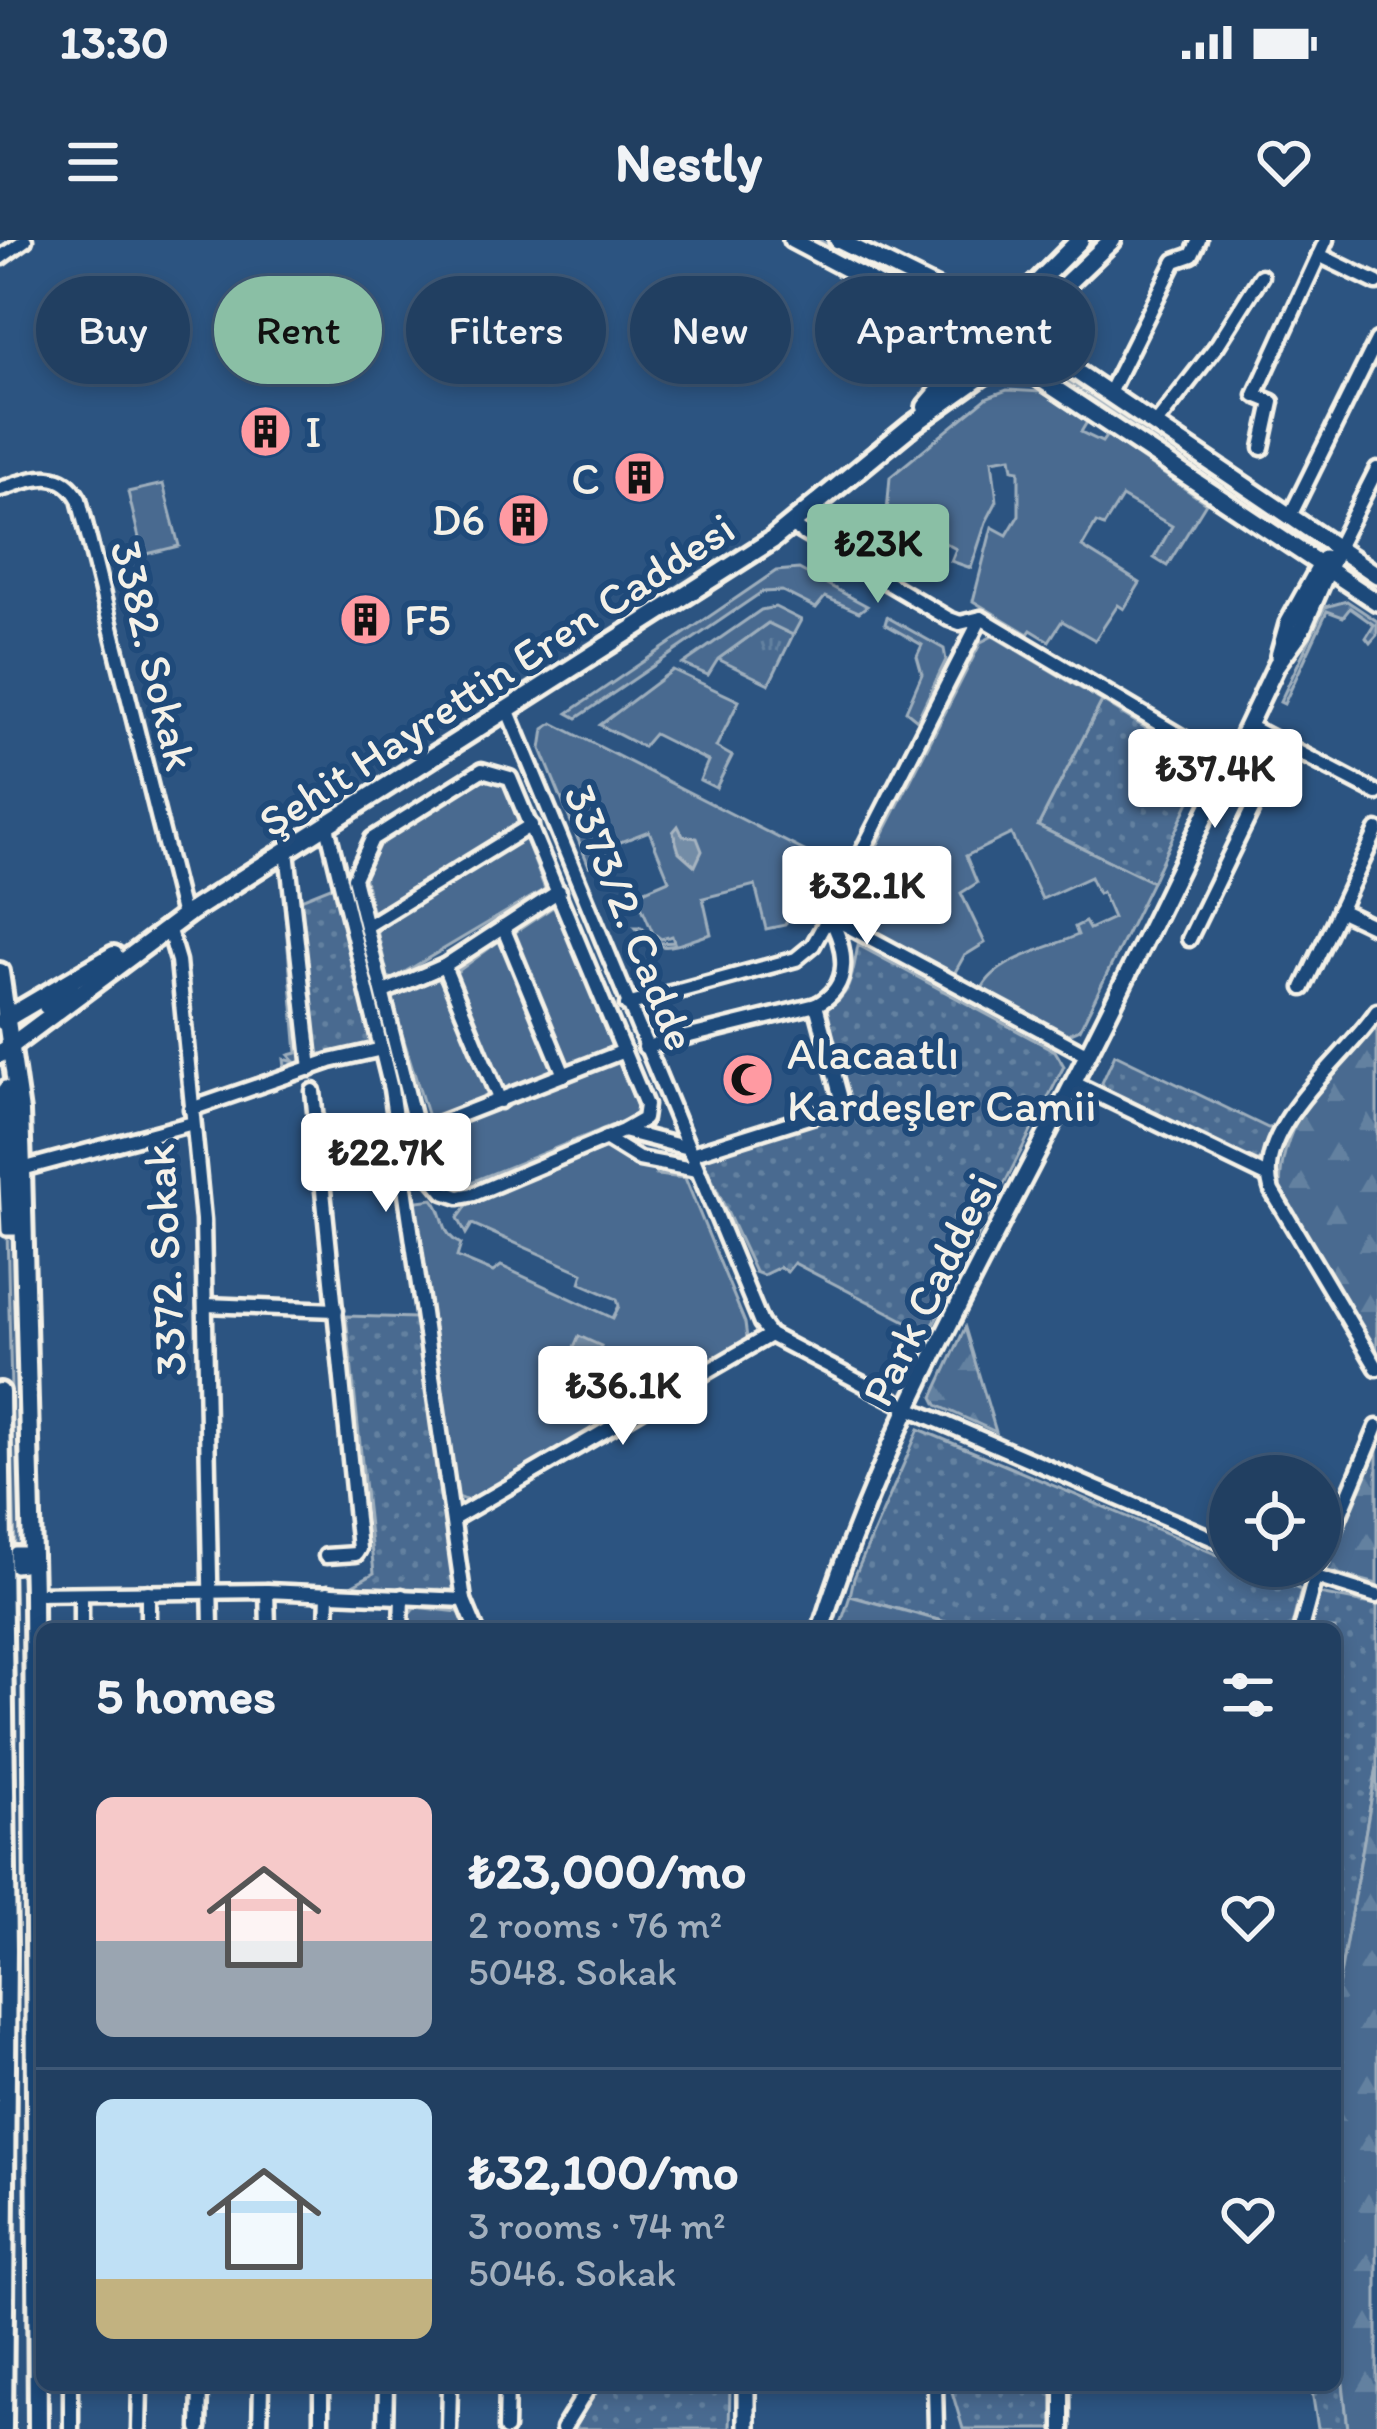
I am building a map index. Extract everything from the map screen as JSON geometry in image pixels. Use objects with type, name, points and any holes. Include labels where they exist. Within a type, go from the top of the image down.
[{"type":"main road","name":"Şehit Hayrettin Eren Caddesi","points":[[1044,276],[1080,240]]},
{"type":"main road","name":"Şehit Hayrettin Eren Caddesi","points":[[1076,276],[1112,240]]},
{"type":"main road","name":"Şehit Hayrettin Eren Caddesi","points":[[911,426],[946,384]]},
{"type":"main road","name":"Şehit Hayrettin Eren Caddesi","points":[[4,1019],[175,922],[790,526],[911,426],[970,384]]},
{"type":"main road","name":"Şehit Hayrettin Eren Caddesi","points":[[6,1049],[175,922]]},
{"type":"main road","points":[[0,972],[22,1169],[36,1920]]},
{"type":"main road","points":[[0,1392],[3,2429]]},
{"type":"main road","points":[[3,1611],[33,1594]]},
{"type":"main road","points":[[6,2247],[36,2246]]},
{"type":"main road","points":[[38,2391],[38,2429]]},
{"type":"street","points":[[0,258],[25,240]]},
{"type":"street","points":[[792,240],[860,276]]},
{"type":"street","points":[[838,240],[911,276]]},
{"type":"street","points":[[1108,393],[1175,261],[1192,255],[1199,240]]},
{"type":"street","points":[[1262,448],[1273,402],[1255,394],[1326,240]]},
{"type":"street","points":[[1318,255],[1377,283]]},
{"type":"street","points":[[1155,425],[1218,344],[1261,276]]},
{"type":"street","points":[[1290,516],[1377,340]]},
{"type":"street","points":[[1050,384],[1377,602]]},
{"type":"street","points":[[1095,384],[1377,574]]},
{"type":"street","points":[[1337,548],[1377,469]]},
{"type":"street","name":"3382. Sokak","points":[[0,489],[52,476],[70,485],[79,500],[175,922]]},
{"type":"street","points":[[790,526],[949,620],[960,623],[981,618],[1229,765]]},
{"type":"street","name":"Park Caddesi","points":[[823,1623],[909,1408],[1088,1055],[1277,664],[1301,631],[1324,567],[1337,548]]},
{"type":"street","points":[[627,1005],[796,959],[813,945],[981,618]]},
{"type":"street","name":"3373/2. Cadde","points":[[508,711],[627,1005],[770,1335]]},
{"type":"street","points":[[1248,726],[1377,793]]},
{"type":"street","points":[[1189,939],[1284,744]]},
{"type":"street","points":[[482,770],[510,778],[531,824],[647,1112],[640,1124],[459,1197],[444,1192],[434,1180],[417,1132],[354,878],[373,839],[482,770]]},
{"type":"street","points":[[367,926],[531,824]]},
{"type":"street","points":[[327,826],[394,1106],[464,1600],[474,1623]]},
{"type":"street","points":[[1303,988],[1377,830]]},
{"type":"street","points":[[286,851],[311,1069]]},
{"type":"street","points":[[384,992],[444,966],[559,891]]},
{"type":"street","points":[[1339,910],[1377,928]]},
{"type":"street","points":[[645,1047],[816,1005],[838,985],[844,953],[829,916]]},
{"type":"street","points":[[829,916],[1088,1055]]},
{"type":"street","name":"3372. Sokak","points":[[175,922],[203,1220],[211,1623]]},
{"type":"street","points":[[503,927],[564,1075]]},
{"type":"street","points":[[444,966],[500,1101]]},
{"type":"street","points":[[623,1131],[689,1151],[837,1108],[840,1095],[816,1005]]},
{"type":"street","points":[[1377,1012],[1284,1124],[1268,1177],[1377,1368]]},
{"type":"street","points":[[22,1169],[192,1116],[311,1069],[382,1048]]},
{"type":"street","points":[[417,1132],[624,1051]]},
{"type":"street","points":[[1074,1083],[1268,1177]]},
{"type":"street","points":[[313,1091],[359,1549],[356,1554],[326,1556]]},
{"type":"street","points":[[6,1113],[15,1230],[7,1230],[2,1115],[6,1113]]},
{"type":"street","points":[[605,1138],[639,1159],[697,1170]]},
{"type":"street","points":[[205,1305],[336,1310]]},
{"type":"street","points":[[453,1519],[770,1335],[909,1408],[1209,1537]]},
{"type":"street","points":[[1341,1514],[1377,1427]]},
{"type":"street","points":[[1341,1580],[1377,1596]]},
{"type":"street","points":[[1303,1623],[1313,1587]]},
{"type":"street","points":[[33,1594],[268,1591],[464,1600]]},
{"type":"street","points":[[268,1591],[268,1623]]},
{"type":"street","points":[[148,1592],[148,1623]]},
{"type":"street","points":[[328,1593],[328,1623]]},
{"type":"street","points":[[81,1594],[81,1623]]},
{"type":"street","points":[[401,1623],[402,1596]]},
{"type":"street","points":[[71,2391],[71,2429]]},
{"type":"street","points":[[139,2429],[140,2391]]},
{"type":"street","points":[[199,2429],[200,2391]]},
{"type":"street","points":[[260,2429],[261,2391]]},
{"type":"street","points":[[321,2429],[322,2391]]},
{"type":"street","points":[[385,2429],[386,2391]]},
{"type":"street","points":[[449,2429],[450,2391]]},
{"type":"street","points":[[506,2429],[507,2391]]},
{"type":"street","points":[[562,2429],[586,2391]]},
{"type":"street","points":[[746,2391],[746,2429]]},
{"type":"street","points":[[935,2391],[936,2429]]},
{"type":"street","points":[[1062,2391],[1062,2429]]},
{"type":"green space","points":[[819,240],[890,276],[879,276],[817,245]]},
{"type":"green space","points":[[1072,384],[1082,384],[1305,535],[1302,541]]},
{"type":"green space","points":[[1007,390],[1042,392],[1087,422],[1081,432],[1102,442],[1107,435],[1206,503],[1167,566],[1154,558],[1172,526],[1122,497],[1104,526],[1096,523],[1082,547],[1140,583],[1124,609],[1118,605],[1095,640],[1062,621],[1049,641],[973,601],[992,527],[1007,535],[1019,515],[1019,470],[1013,469],[1011,457],[992,460],[997,501],[971,568],[951,561],[956,549],[887,512],[890,477],[988,397]]},
{"type":"green space","points":[[163,484],[179,546],[143,555],[128,492]]},
{"type":"green space","points":[[799,569],[867,606],[859,612],[825,597],[816,608],[782,591],[762,592],[577,718],[568,713],[776,571]]},
{"type":"green space","points":[[1347,601],[1377,621],[1377,635],[1370,643],[1366,638],[1374,625],[1350,608],[1343,617],[1327,611],[1284,704],[1280,702],[1325,607]]},
{"type":"green space","points":[[775,607],[801,620],[793,635],[768,623],[718,659],[708,675],[683,664],[761,610]]},
{"type":"green space","points":[[887,617],[944,649],[946,660],[917,720],[906,711],[922,674],[917,656],[922,645],[885,624]]},
{"type":"green space","points":[[768,623],[793,635],[769,684],[718,659]]},
{"type":"green space","points":[[993,636],[1102,701],[1038,826],[1152,882],[1080,1029],[1066,1035],[982,989],[1011,962],[1078,935],[1075,927],[1085,922],[1089,929],[1113,918],[1090,877],[1042,899],[1011,834],[966,856],[977,883],[961,893],[985,943],[964,956],[954,974],[852,918],[848,903],[981,642]]},
{"type":"green space","points":[[673,670],[739,701],[716,747],[732,756],[716,788],[700,780],[708,761],[654,734],[643,747],[600,725]]},
{"type":"green space","points":[[1102,701],[1197,760],[1204,769],[1152,882],[1038,826]]},
{"type":"green space","points":[[553,723],[818,858],[785,925],[766,929],[755,885],[703,898],[711,934],[669,946],[661,946],[644,937],[635,927],[658,943],[674,942],[672,936],[661,939],[653,933],[636,894],[669,880],[649,831],[610,846],[613,855],[589,866],[541,749],[544,729]]},
{"type":"green space","points":[[485,776],[505,782],[519,825],[373,914],[364,875],[377,844]]},
{"type":"green space","points":[[525,837],[545,889],[393,979],[388,977],[377,930]]},
{"type":"green space","points":[[282,878],[298,887],[301,899],[333,886],[380,1057],[329,1067],[258,1094],[252,1079],[285,1067],[284,1059],[295,1062],[289,1055],[297,1053]]},
{"type":"green space","points":[[556,905],[612,1047],[565,1068],[511,935]]},
{"type":"green space","points":[[503,938],[557,1070],[506,1093],[454,974]]},
{"type":"green space","points":[[858,945],[1055,1051],[1064,1066],[929,1333],[794,1263],[787,1272],[780,1267],[763,1275],[755,1272],[702,1158],[834,1117],[847,1099],[827,1008],[846,990]]},
{"type":"green space","points":[[438,979],[444,982],[493,1098],[435,1121],[427,1114],[391,999]]},
{"type":"green space","points":[[1377,1022],[1377,1352],[1280,1189],[1289,1138],[1299,1117]]},
{"type":"green space","points":[[1115,1054],[1268,1128],[1276,1127],[1261,1160],[1254,1162],[1105,1088],[1102,1083]]},
{"type":"green space","points":[[616,1062],[640,1114],[464,1185],[454,1182],[435,1133]]},
{"type":"green space","points":[[609,1147],[637,1163],[656,1166],[656,1175],[685,1178],[747,1338],[741,1348],[470,1502],[458,1497],[411,1202],[433,1199],[449,1235],[461,1244],[457,1257],[493,1272],[501,1266],[613,1318],[617,1299],[580,1283],[583,1273],[472,1224],[466,1234],[458,1218],[471,1200]]},
{"type":"green space","points":[[7,1230],[15,1230],[23,1552],[15,1550]]},
{"type":"green space","points":[[346,1316],[416,1318],[458,1585],[455,1590],[351,1586],[374,1573]]},
{"type":"green space","points":[[965,1328],[996,1432],[937,1405],[933,1397]]},
{"type":"green space","points":[[919,1429],[1209,1551],[1209,1587],[1301,1590],[1293,1623],[949,1623],[850,1596]]},
{"type":"green space","points":[[1377,1448],[1377,1584],[1341,1574],[1341,1531]]},
{"type":"green space","points":[[1319,1594],[1377,1605],[1377,1767],[1341,1970],[1341,1623],[1312,1623]]},
{"type":"green space","points":[[850,1596],[949,1623],[841,1623]]},
{"type":"green space","points":[[415,1607],[459,1612],[464,1623],[407,1623]]},
{"type":"green space","points":[[1377,1767],[1377,2429],[1348,2429],[1341,2364],[1341,1970]]},
{"type":"green space","points":[[1341,2364],[1348,2429],[1318,2429],[1312,2391],[1341,2391]]},
{"type":"green space","points":[[591,2391],[730,2391],[729,2429],[569,2429]]},
{"type":"green space","points":[[952,2391],[1055,2391],[1056,2429],[963,2429]]},
{"type":"shaded area","points":[[678,826],[683,836],[697,838],[702,851],[695,866],[679,852],[673,832]]},
{"type":"shaded area","points":[[579,1336],[601,1346],[580,1393],[558,1382]]},
{"type":"place","name":"I","points":[[266,431]]},
{"type":"place","name":"C","points":[[639,478]]},
{"type":"place","name":"D6","points":[[524,519]]},
{"type":"place","name":"F5","points":[[365,619]]},
{"type":"place","name":"Alacaatlı Kardeşler Camii","points":[[748,1079]]}]
